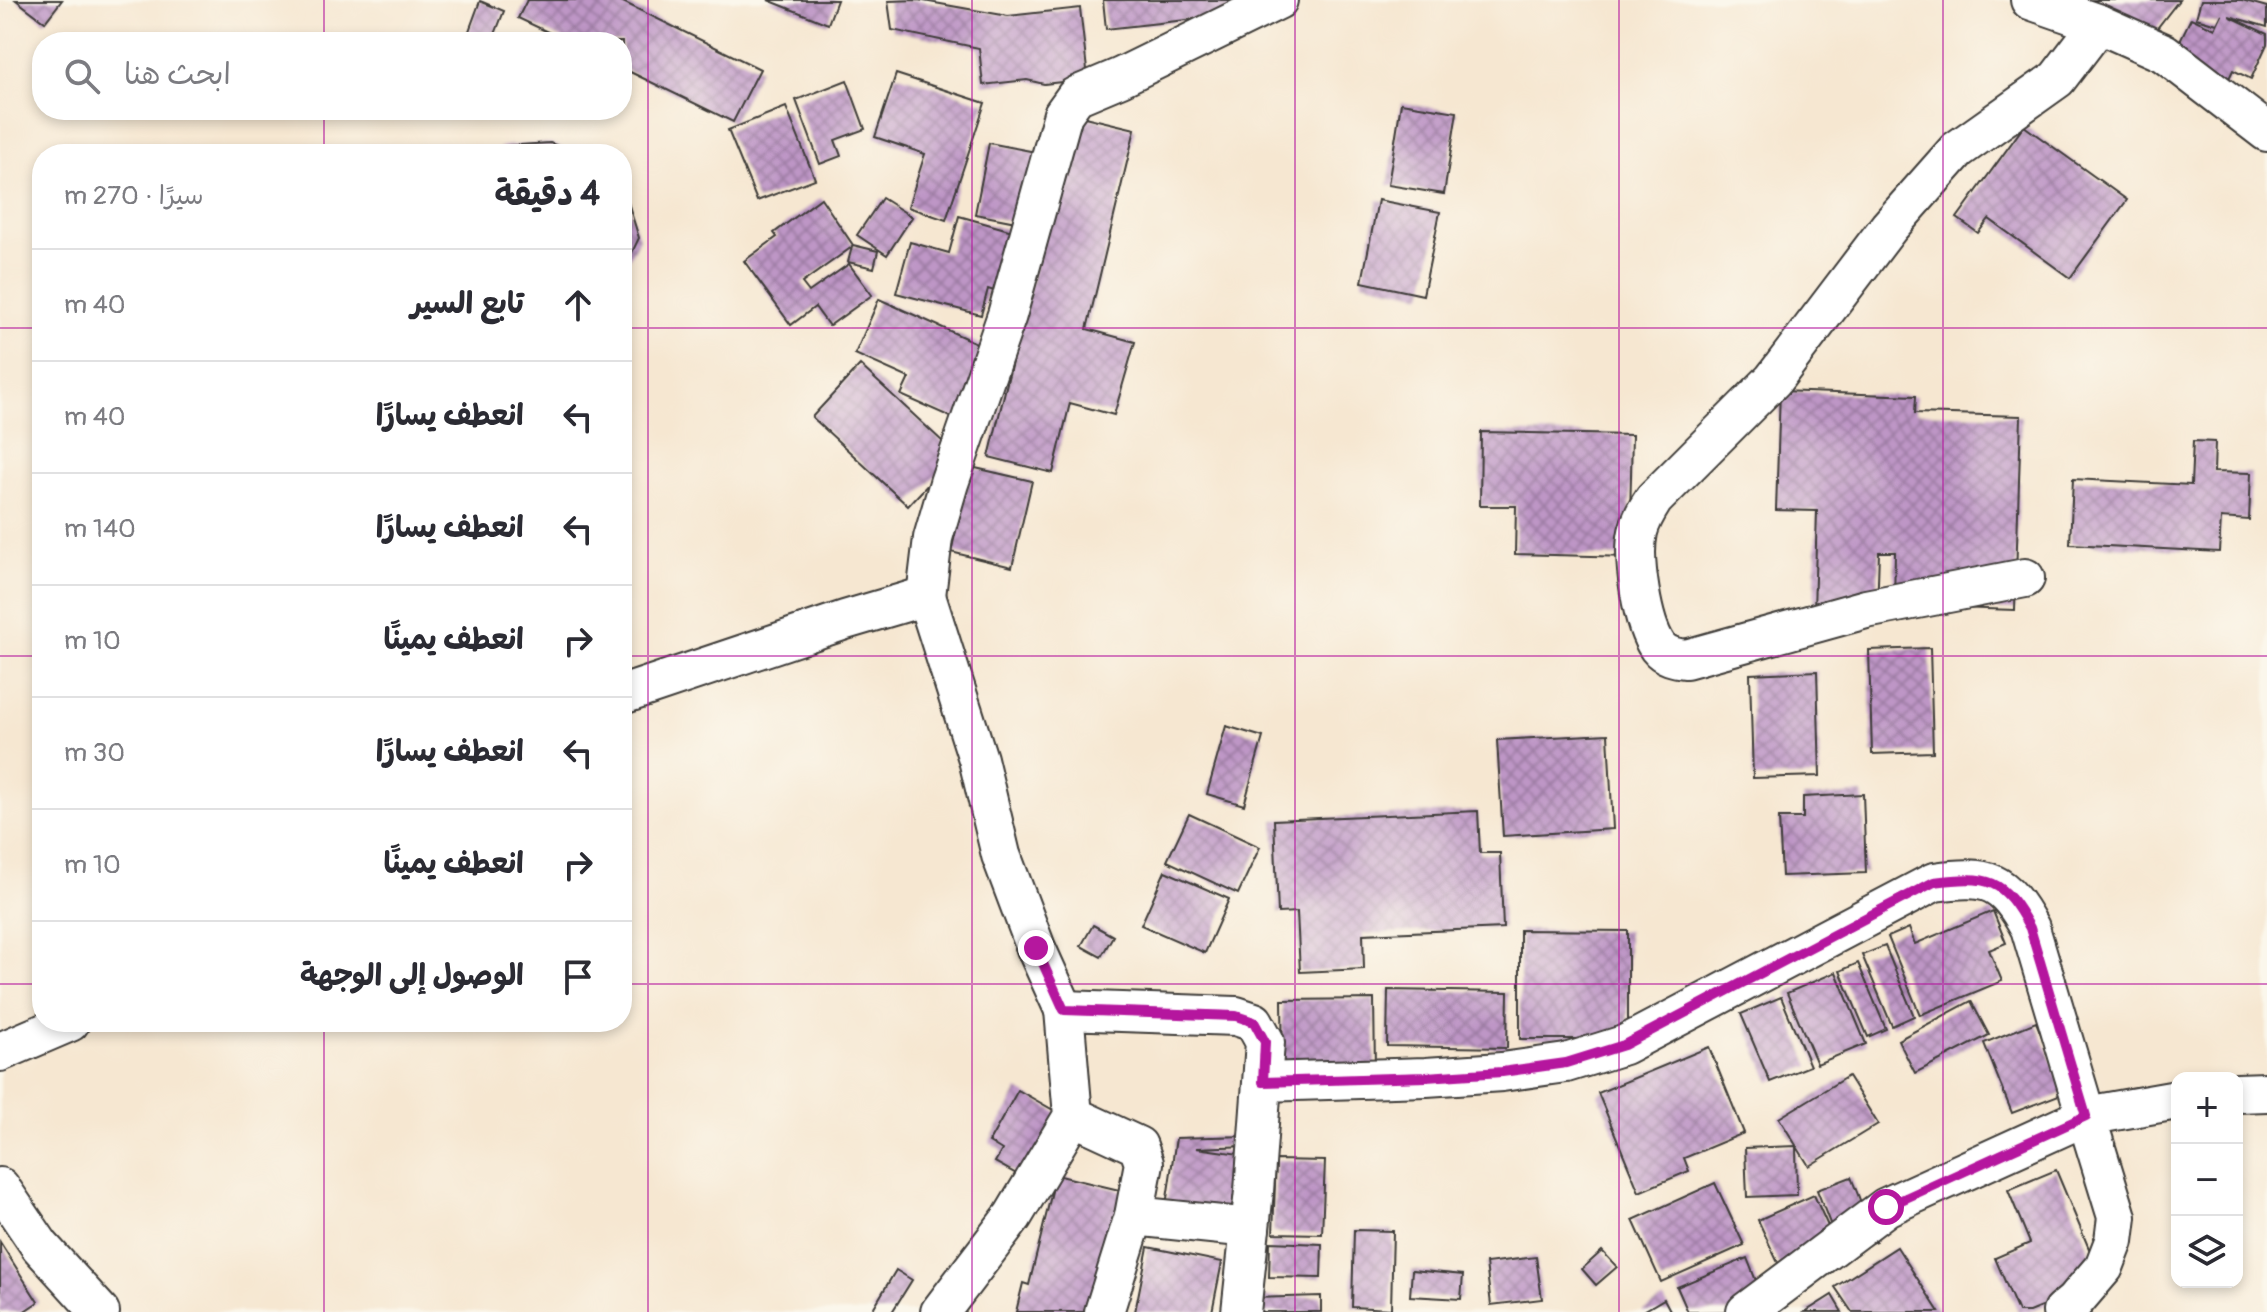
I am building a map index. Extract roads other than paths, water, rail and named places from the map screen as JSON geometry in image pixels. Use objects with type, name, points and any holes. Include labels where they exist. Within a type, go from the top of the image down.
[{"type":"street","points":[[940,1312],[1013,1216],[1073,1116],[1064,1010],[1036,948],[1001,855],[978,759],[926,596],[937,524],[1007,315],[1063,114],[1070,102],[1089,89],[1121,77],[1278,0]]},
{"type":"street","points":[[2030,0],[2099,24],[2164,53],[2267,132]]},
{"type":"street","points":[[2025,578],[1866,609],[1686,659],[1677,658],[1659,648],[1651,629],[1636,562],[1638,534],[1644,514],[1654,499],[1773,380],[1889,227],[1957,150],[2057,79],[2099,24]]},
{"type":"street","points":[[632,692],[816,629],[926,596]]},
{"type":"street","points":[[1263,1082],[1426,1077],[1502,1072],[1566,1063],[1624,1045],[1934,882],[1976,879],[1998,885],[2016,902],[2030,928],[2117,1217],[2114,1241],[2104,1267],[2062,1312]]},
{"type":"street","points":[[1064,1010],[1245,1018],[1254,1022],[1265,1042],[1241,1312]]},
{"type":"street","points":[[0,1052],[47,1032]]},
{"type":"street","points":[[2243,1093],[2267,1092]]},
{"type":"street","points":[[1746,1312],[1886,1207],[2086,1116],[2171,1101]]},
{"type":"street","points":[[1073,1116],[1138,1146],[1144,1163],[1134,1216],[1104,1312]]},
{"type":"street","points":[[0,1187],[40,1246],[100,1312]]},
{"type":"street","points":[[1134,1216],[1250,1228]]}]
